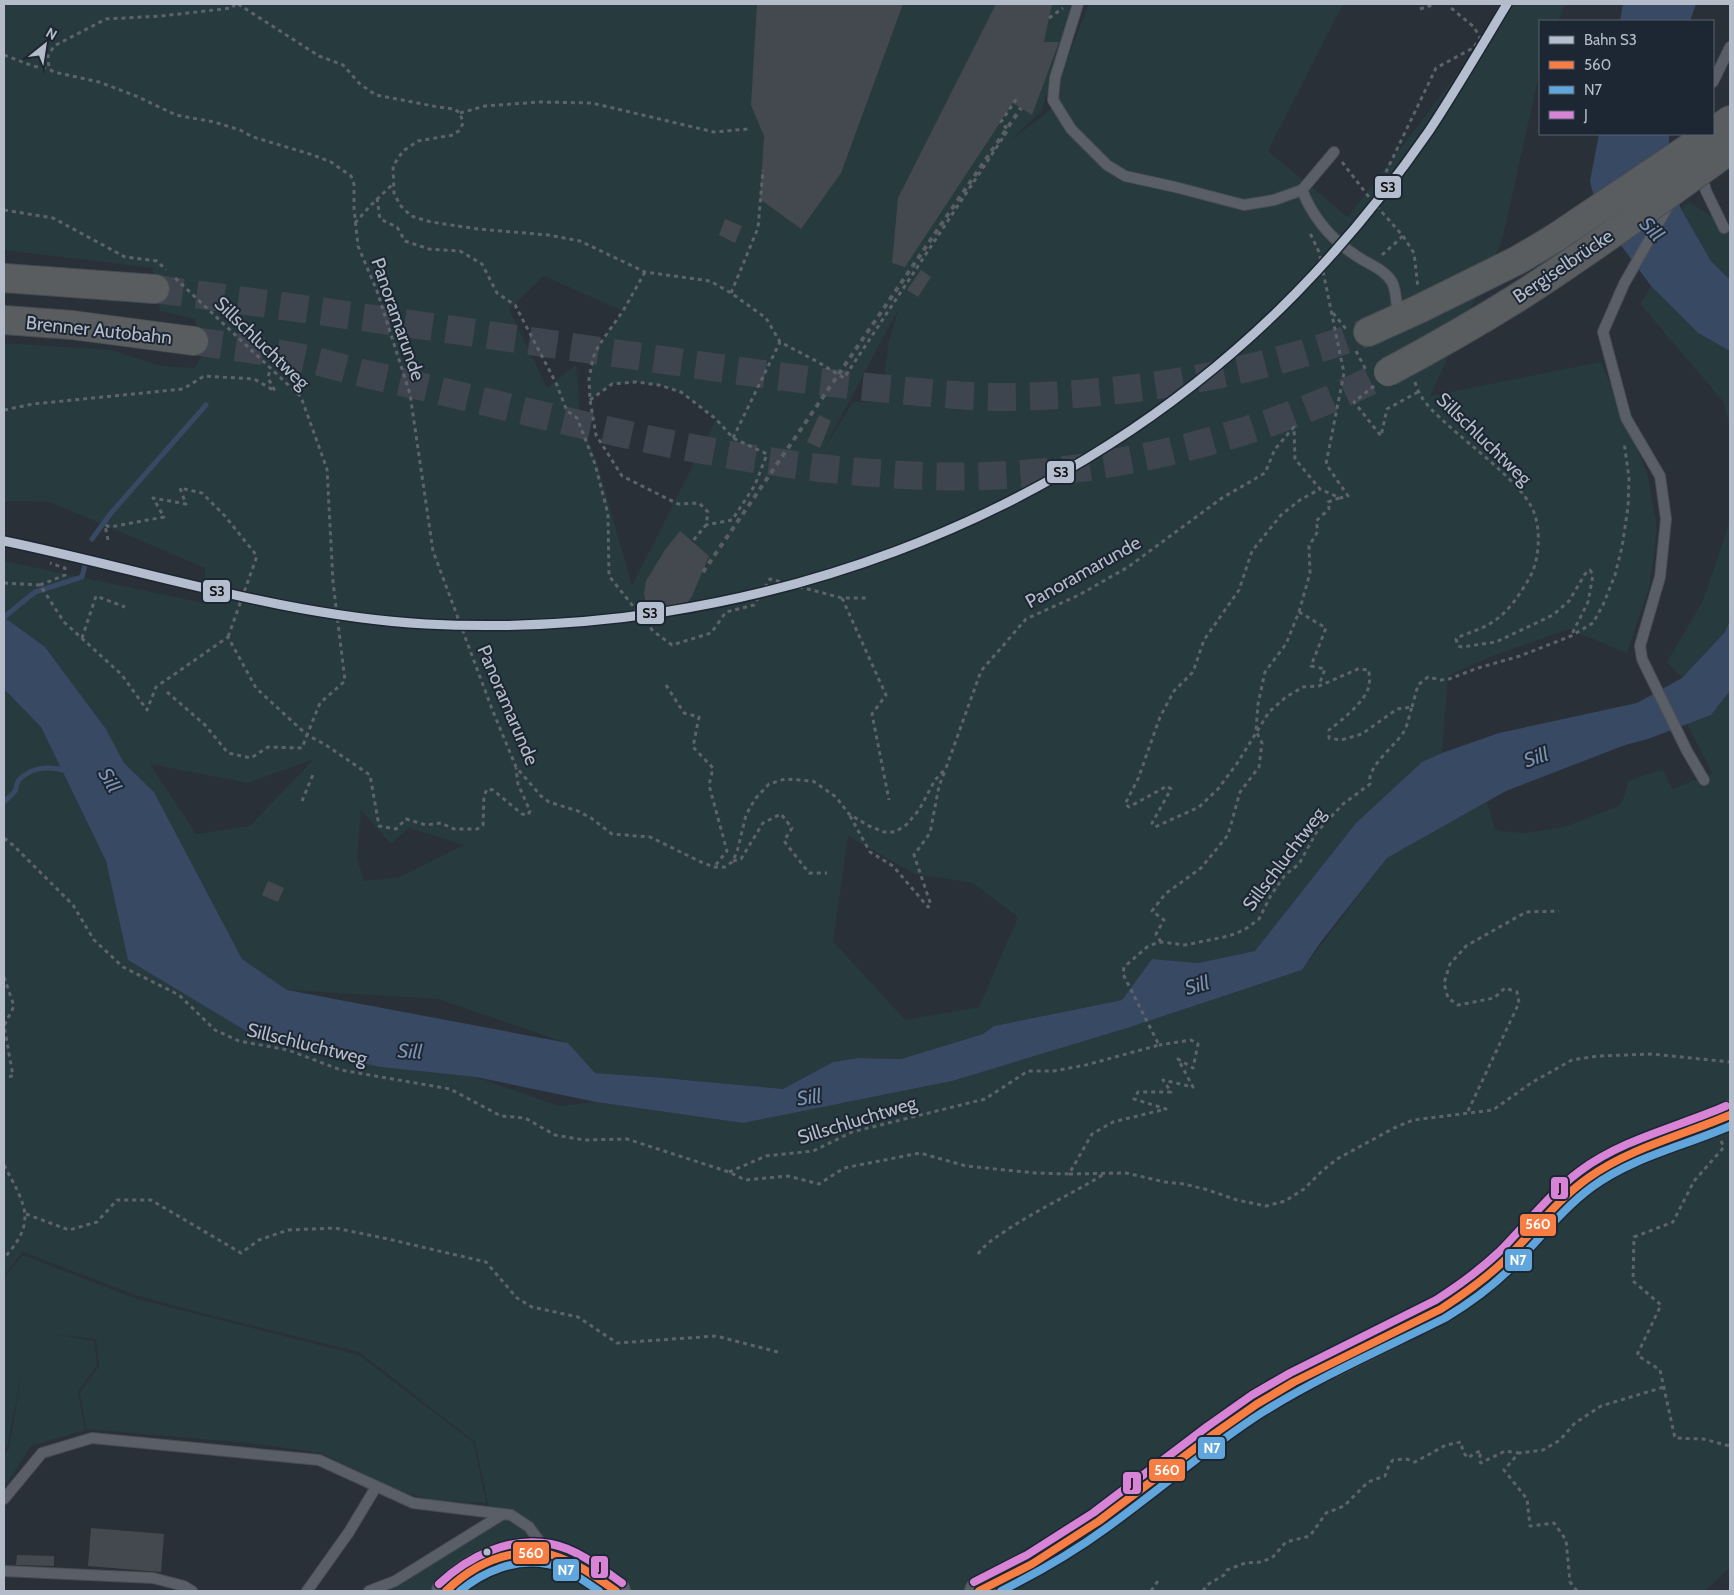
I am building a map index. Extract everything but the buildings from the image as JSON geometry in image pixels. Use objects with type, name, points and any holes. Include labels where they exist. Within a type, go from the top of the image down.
[{"type":"highway","name":"Bergiselbrücke","points":[[1409,313],[1518,260],[1555,238],[1702,149],[1730,120]]},
{"type":"highway","name":"Bergiselbrücke","points":[[1388,372],[1443,342],[1521,295],[1730,150]]},
{"type":"highway","points":[[4,278],[155,289]]},
{"type":"highway","points":[[1368,332],[1409,313]]},
{"type":"highway","name":"Brenner Autobahn","points":[[4,320],[72,325],[194,341]]},
{"type":"main road","points":[[979,1591],[1032,1564],[1074,1537],[1257,1404],[1294,1382],[1441,1309],[1462,1295],[1482,1281],[1506,1259],[1567,1195],[1612,1162],[1720,1120]]},
{"type":"main road","points":[[446,1591],[456,1581],[477,1566],[504,1556],[527,1553],[549,1554],[571,1563],[594,1575],[616,1591]]},
{"type":"lane","points":[[1078,4],[1055,78],[1053,100],[1071,129],[1107,165],[1125,176],[1175,187],[1244,206],[1274,200],[1302,190],[1334,152]]},
{"type":"lane","points":[[1714,80],[1730,47]]},
{"type":"lane","points":[[1700,135],[1706,191],[1724,228]]},
{"type":"lane","points":[[1702,149],[1624,284],[1603,332],[1626,418],[1660,476],[1666,519],[1660,577],[1640,646],[1642,659],[1687,751],[1704,780]]},
{"type":"lane","points":[[1302,190],[1314,215],[1338,243],[1359,258],[1382,270],[1392,283],[1409,313]]},
{"type":"lane","points":[[4,1499],[42,1453],[92,1438],[319,1460],[413,1502],[511,1515],[528,1527],[549,1554]]},
{"type":"lane","points":[[307,1591],[349,1532],[376,1487]]},
{"type":"lane","points":[[369,1591],[396,1580],[503,1514]]},
{"type":"lane","points":[[4,1570],[153,1578],[184,1586],[192,1591]]},
{"type":"path","points":[[4,55],[32,66],[49,69],[48,56],[54,46],[106,19],[162,16],[232,8],[236,4],[319,56],[343,65],[360,84],[376,95],[454,109],[460,113],[463,123],[460,130],[453,135],[418,141],[403,151],[393,166],[394,193],[400,205],[411,216],[431,222],[469,228],[548,235],[580,241],[645,272],[710,282],[731,293],[766,318],[780,342],[844,378],[1008,130],[1001,122],[1016,98]]},
{"type":"path","points":[[1050,18],[1070,4]]},
{"type":"path","points":[[1420,9],[1435,4]]},
{"type":"path","points":[[1334,152],[1372,201],[1436,68],[1473,48],[1480,38],[1474,27],[1451,8],[1450,4]]},
{"type":"path","name":"Panoramarunde","points":[[49,69],[54,72],[99,82],[136,96],[176,115],[214,122],[240,130],[252,137],[313,155],[330,162],[351,176],[354,184],[355,223],[358,246],[377,291],[410,394],[433,551],[492,709],[516,767],[541,796],[549,802],[578,811],[612,834],[650,837],[714,867]]},
{"type":"path","points":[[460,113],[485,106],[540,102],[592,103],[714,132],[748,129]]},
{"type":"path","points":[[731,293],[758,228],[762,170]]},
{"type":"path","points":[[355,223],[377,198],[394,183]]},
{"type":"path","points":[[377,198],[380,219],[397,227],[405,241],[429,249],[460,251],[482,264],[497,293],[515,305],[556,383],[567,411],[577,418],[595,464],[608,514],[609,576],[653,631],[672,645],[711,633],[726,612],[754,605],[770,579],[842,598],[868,598]]},
{"type":"path","points":[[1159,1045],[1123,974],[1124,967],[1147,947],[1161,942],[1156,934],[1164,920],[1152,911],[1165,894],[1200,868],[1228,835],[1240,792],[1259,767],[1262,743],[1256,731],[1258,704],[1265,672],[1286,644],[1298,612],[1310,573],[1309,546],[1318,531],[1316,521],[1330,509],[1328,502],[1348,496],[1326,464],[1344,373],[1319,252],[1301,214],[1306,201]]},
{"type":"path","name":"Sillschluchtweg","points":[[4,210],[53,218],[125,257],[157,260],[301,397],[326,469],[332,582],[345,681],[320,703],[307,735]]},
{"type":"path","points":[[1359,258],[1366,254],[1381,256],[1403,236]]},
{"type":"path","points":[[645,272],[623,311],[599,344],[593,358],[589,379],[590,400],[596,435],[622,476],[678,504],[699,503],[708,512],[706,525],[692,542]]},
{"type":"path","points":[[734,438],[780,342]]},
{"type":"path","points":[[4,410],[33,404],[183,389],[204,376],[254,379],[275,391],[268,378],[270,368]]},
{"type":"path","points":[[590,400],[612,384],[636,382],[659,385],[681,392],[716,419],[734,438],[767,454],[755,485],[732,520],[706,525]]},
{"type":"path","name":"Sillschluchtweg","points":[[1418,392],[1438,416],[1508,478],[1525,497],[1532,508],[1537,522],[1539,538],[1537,559],[1524,587],[1505,612],[1490,624],[1456,639],[1458,646],[1496,642],[1553,615],[1569,601],[1587,570],[1590,570],[1593,575],[1588,602],[1571,636]]},
{"type":"path","points":[[1320,489],[1300,500],[1281,515],[1252,551],[1239,590],[1204,640],[1193,672],[1174,692],[1160,717],[1138,778],[1125,804],[1129,807],[1167,786],[1170,789],[1152,823],[1155,827],[1198,807],[1218,789],[1238,762],[1269,712],[1286,696],[1303,687],[1319,686],[1358,669],[1369,670],[1369,686],[1364,696],[1345,717],[1329,730],[1329,738],[1341,740],[1362,734],[1396,709],[1412,707],[1418,685],[1428,677],[1441,680],[1449,679],[1571,636],[1593,623],[1603,605],[1615,575],[1622,547],[1628,506],[1629,478],[1623,437],[1626,418]]},
{"type":"path","name":"Panoramarunde","points":[[732,862],[737,852],[746,815],[755,799],[769,784],[786,779],[813,781],[836,797],[849,814],[869,826],[884,832],[895,832],[906,824],[919,810],[935,780],[946,768],[981,671],[1026,618],[1079,595],[1128,567],[1222,498],[1265,473],[1275,449],[1294,427],[1295,460],[1320,489],[1340,498]]},
{"type":"path","points":[[42,588],[64,622],[122,675],[147,710],[156,687],[228,637],[257,556],[226,516],[202,493],[180,488],[186,504],[152,498],[164,517],[110,527],[99,522]]},
{"type":"path","points":[[105,524],[108,540]]},
{"type":"path","points":[[4,583],[42,588],[65,575],[64,568],[50,563]]},
{"type":"path","points":[[82,638],[96,596],[125,607]]},
{"type":"path","points":[[842,598],[886,695],[872,714],[889,800]]},
{"type":"path","points":[[1298,612],[1326,628],[1311,666],[1325,669],[1319,686]]},
{"type":"path","points":[[228,637],[256,688],[307,735],[326,745],[370,775],[379,826],[396,830],[406,819],[426,824],[441,823],[454,829],[477,829],[483,825],[484,796],[487,789],[493,790],[522,814],[528,815],[530,811],[518,784],[516,767]]},
{"type":"path","points":[[666,685],[684,713],[699,717],[694,746],[713,768],[710,786],[727,851],[714,867]]},
{"type":"path","points":[[167,692],[205,725],[228,753],[251,758],[268,747],[302,748],[307,735]]},
{"type":"path","name":"Sillschluchtweg","points":[[1161,942],[1172,945],[1185,945],[1224,937],[1241,931],[1259,919],[1271,895],[1285,875],[1299,864],[1316,833],[1343,804],[1370,784],[1368,779],[1374,767],[1404,732],[1412,707]]},
{"type":"path","points":[[849,814],[870,852],[893,866],[928,908],[931,905],[914,855],[930,833],[940,786],[946,768]]},
{"type":"path","points":[[302,801],[314,772]]},
{"type":"path","points":[[714,867],[725,867],[740,859],[763,823],[781,814],[792,828],[784,841],[809,873],[827,873]]},
{"type":"path","name":"Sillschluchtweg","points":[[4,838],[73,905],[94,940],[123,967],[179,995],[216,1030],[238,1041],[288,1050],[341,1070],[450,1089],[501,1116],[525,1118],[555,1135],[584,1140],[627,1139],[729,1172],[766,1156],[813,1151],[852,1132],[985,1099],[1028,1071],[1054,1071],[1086,1066],[1159,1045],[1191,1040],[1198,1044],[1193,1068],[1178,1059],[1193,1087],[1163,1080],[1171,1092],[1138,1092],[1134,1099],[1166,1109],[1113,1122],[1092,1134],[1069,1174]]},
{"type":"path","points":[[1467,1112],[1519,1003],[1517,992],[1504,988],[1494,998],[1458,1005],[1448,998],[1444,983],[1450,964],[1466,946],[1526,912],[1559,911]]},
{"type":"path","points":[[4,977],[14,1006],[4,1026],[13,1076],[4,1077]]},
{"type":"path","points":[[729,1172],[745,1180],[788,1176],[819,1184],[844,1168],[920,1153],[966,1166],[1035,1173],[1126,1173],[1165,1182],[1184,1184],[1237,1200],[1266,1206],[1286,1201],[1304,1189],[1337,1159],[1394,1128],[1413,1120],[1493,1110],[1531,1083],[1572,1060],[1598,1056],[1652,1054],[1730,1062]]},
{"type":"path","points":[[1720,1120],[1724,1147],[1694,1181],[1673,1222],[1634,1237],[1633,1281],[1661,1305],[1637,1355],[1660,1370],[1675,1438],[1704,1439],[1730,1446]]},
{"type":"path","points":[[4,1165],[26,1214],[17,1244],[4,1258]]},
{"type":"path","points":[[978,1254],[984,1245],[1031,1213],[1081,1189],[1105,1174]]},
{"type":"path","points":[[26,1214],[69,1230],[97,1222],[117,1200],[151,1200],[240,1253],[258,1240],[288,1230],[335,1228],[388,1238],[486,1262],[517,1298],[532,1307],[578,1317],[617,1342],[716,1336],[782,1352]]},
{"type":"path","points":[[1203,1591],[1207,1585],[1224,1575],[1227,1570],[1245,1563],[1260,1562],[1272,1558],[1286,1542],[1310,1536],[1326,1513],[1344,1506],[1368,1482],[1385,1476],[1393,1460],[1406,1459],[1415,1462],[1446,1445],[1461,1442],[1463,1452],[1468,1458],[1480,1452],[1479,1460],[1481,1462],[1505,1451],[1519,1453],[1543,1450],[1560,1440],[1574,1423],[1601,1406],[1664,1387]]},
{"type":"path","points":[[1519,1453],[1504,1470],[1527,1499],[1530,1526],[1554,1523],[1566,1540],[1570,1582],[1577,1591]]},
{"type":"path","points":[[1151,1591],[1158,1581]]},
{"type":"green space","points":[[4,4],[1075,4],[1042,110],[1010,141],[1050,110],[1060,77],[1089,4],[1343,4],[1268,151],[1348,217],[1484,39],[1499,4],[1565,4],[1558,20],[1539,20],[1539,74],[1502,241],[1430,396],[1601,362],[1647,473],[1657,529],[1650,584],[1627,653],[1569,629],[1487,658],[1448,676],[1442,753],[1422,762],[1356,823],[1256,951],[1198,963],[1152,959],[1122,1000],[994,1026],[983,1034],[901,1059],[858,1058],[833,1062],[783,1089],[595,1073],[567,1043],[438,999],[287,990],[242,959],[154,792],[124,763],[106,729],[45,647],[4,617],[4,561],[204,603],[205,568],[50,502],[4,501],[4,343],[112,350],[161,366],[195,368],[201,357],[195,319],[160,311],[152,268],[4,250]],"holes":[[[544,276],[623,311],[596,352],[591,372],[590,400],[612,384],[636,382],[659,385],[681,392],[716,419],[632,586],[598,466],[580,414],[576,365],[547,388],[509,309]],[[899,308],[889,340],[881,402],[853,402],[823,450]],[[314,759],[250,826],[196,834],[150,764],[248,783]],[[361,810],[391,844],[409,828],[464,845],[400,877],[364,881],[357,858]],[[848,836],[915,874],[973,883],[1018,917],[979,1007],[905,1020],[833,941]]]},
{"type":"green space","points":[[1689,202],[1725,225],[1730,223],[1730,280],[1711,261],[1681,209]]},
{"type":"green space","points":[[1651,286],[1698,333],[1730,351],[1730,427],[1723,401],[1640,304]]},
{"type":"green space","points":[[1730,521],[1730,620],[1725,632],[1682,678],[1667,662],[1703,601]]},
{"type":"green space","points":[[4,689],[41,727],[106,861],[128,960],[261,1040],[380,1067],[476,1077],[559,1106],[596,1102],[743,1123],[952,1081],[1302,970],[1387,858],[1487,802],[1495,829],[1525,833],[1564,827],[1619,806],[1624,797],[1628,782],[1638,777],[1663,770],[1672,789],[1712,773],[1687,724],[1711,715],[1730,691],[1730,1568],[1705,1591],[384,1591],[492,1522],[475,1442],[359,1352],[135,1295],[23,1252],[4,1275]]},
{"type":"green space","points":[[23,1255],[137,1299],[359,1355],[474,1443],[486,1503],[432,1500],[397,1490],[321,1453],[248,1443],[86,1429],[80,1392],[99,1366],[96,1339],[52,1334],[94,1341],[97,1365],[78,1392],[85,1430],[31,1446],[4,1488],[4,1453],[9,1449],[22,1373],[7,1447],[4,1449],[4,1278]]},
{"type":"water","points":[[1623,4],[1696,4],[1690,20],[1620,20]]},
{"type":"water","name":"Sill","points":[[1599,135],[1669,135],[1670,174],[1681,209],[1711,261],[1730,280],[1730,351],[1698,333],[1651,286],[1598,214],[1590,181]]},
{"type":"water","name":"Sill","points":[[4,617],[45,647],[106,729],[124,763],[154,792],[242,959],[287,990],[568,1043],[595,1073],[783,1089],[833,1062],[858,1058],[901,1059],[983,1034],[994,1026],[1122,1000],[1152,959],[1198,963],[1255,951],[1356,823],[1422,762],[1499,733],[1637,703],[1682,678],[1725,632],[1730,620],[1730,691],[1711,715],[1648,739],[1625,745],[1506,791],[1387,858],[1320,943],[1302,970],[1127,1028],[952,1081],[743,1123],[596,1102],[476,1077],[380,1067],[261,1040],[128,960],[106,861],[41,727],[4,689]]},
{"type":"waterway","points":[[92,539],[111,513],[206,405]]},
{"type":"waterway","points":[[4,617],[35,592],[82,577],[86,561]]},
{"type":"waterway","points":[[4,802],[15,791],[17,782],[30,772],[42,768],[55,768],[67,771]]},
{"type":"tunnel","points":[[155,289],[745,372],[925,393],[990,397],[1099,392],[1190,380],[1280,360],[1368,332]]},
{"type":"tunnel","points":[[194,341],[302,358],[597,428],[708,451],[821,468],[924,476],[987,476],[1039,473],[1142,458],[1193,446],[1293,414],[1388,372]]},
{"type":"railway","points":[[703,572],[1021,108]]},
{"type":"rail line","name":"S3","points":[[4,541],[267,602],[319,612],[426,624],[546,624],[665,612],[782,587],[896,551],[1005,504],[1109,445],[1206,375],[1295,294],[1331,256],[1365,215],[1429,131],[1507,4]]},
{"type":"transit line","name":"J","points":[[974,1582],[1027,1555],[1093,1513],[1252,1395],[1290,1373],[1436,1300],[1477,1271],[1499,1252],[1569,1180],[1597,1160],[1614,1150],[1651,1134],[1726,1106]]},
{"type":"transit line","name":"560","points":[[979,1591],[1032,1564],[1099,1521],[1257,1404],[1294,1382],[1441,1309],[1458,1298],[1499,1265],[1566,1196],[1588,1178],[1621,1158],[1639,1150],[1730,1115]]},
{"type":"transit line","name":"N7","points":[[1001,1591],[1093,1538],[1263,1412],[1307,1386],[1445,1318],[1464,1306],[1490,1287],[1524,1255],[1571,1205],[1592,1187],[1624,1168],[1642,1160],[1730,1126]]},
{"type":"transit line","name":"J","points":[[439,1584],[463,1565],[491,1550],[520,1543],[536,1542],[561,1546],[570,1550],[622,1583]]},
{"type":"transit line","name":"560","points":[[446,1591],[456,1582],[487,1562],[524,1553],[550,1554],[561,1558],[586,1570],[616,1591]]},
{"type":"transit line","name":"N7","points":[[460,1591],[490,1572],[524,1563],[547,1564],[561,1568],[599,1591]]}]
